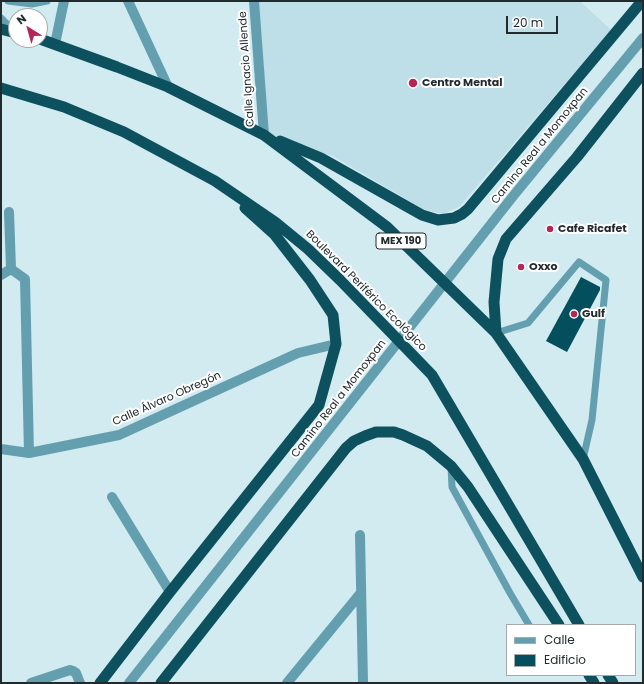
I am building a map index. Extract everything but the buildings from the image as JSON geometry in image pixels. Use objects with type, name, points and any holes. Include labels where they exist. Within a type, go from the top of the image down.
[{"type":"highway","points":[[264,135],[321,158],[422,215],[438,220],[454,218],[468,209],[639,2]]},
{"type":"highway","name":"MEX 190","points":[[48,42],[168,87],[264,135],[387,227],[496,333],[583,459],[643,577]]},
{"type":"highway","points":[[496,333],[494,302],[498,258],[506,239],[577,157],[643,73]]},
{"type":"highway","name":"Boulevard Periférico Ecológico","points":[[1,88],[64,107],[124,132],[215,181],[275,222],[308,248],[432,375],[578,624]]},
{"type":"highway","points":[[100,683],[170,592],[319,405],[336,344],[332,314],[310,280],[275,235],[215,181]]},
{"type":"highway","points":[[161,683],[342,453],[354,441],[376,432],[394,432],[403,435],[427,446],[451,466],[468,487],[557,624]]},
{"type":"street","points":[[55,44],[64,1]]},
{"type":"street","points":[[128,1],[168,87]]},
{"type":"street","name":"Calle Ignacio Allende","points":[[254,1],[264,135]]},
{"type":"street","name":"Camino Real a Momoxpan","points":[[129,683],[514,195],[643,38]]},
{"type":"street","points":[[9,212],[11,269]]},
{"type":"street","points":[[1,275],[11,269]]},
{"type":"street","points":[[11,269],[25,279],[29,453]]},
{"type":"street","name":"Calle Álvaro Obregón","points":[[1,449],[29,453],[118,435],[298,353],[336,344]]},
{"type":"street","points":[[112,498],[170,592]]},
{"type":"street","points":[[360,535],[363,683]]},
{"type":"street","points":[[287,683],[360,594]]},
{"type":"street","points":[[31,683],[70,670],[76,674],[80,683]]},
{"type":"lane","points":[[8,1],[32,4],[47,1]]},
{"type":"lane","points":[[496,333],[528,323],[578,262],[606,280],[592,420],[583,459]]},
{"type":"lane","points":[[451,466],[452,487],[528,624]]},
{"type":"lane","points":[[584,676],[594,683]]},
{"type":"shaded area","name":"Centro Mental","points":[[256,1],[580,1],[611,30],[459,207],[442,214],[423,209],[333,156],[264,135]]},
{"type":"place","name":"Centro Mental","points":[[413,83]]},
{"type":"place","name":"Cafe Ricafet","points":[[550,229]]},
{"type":"place","name":"Oxxo","points":[[521,267]]},
{"type":"place","name":"Gulf","points":[[574,314]]}]
